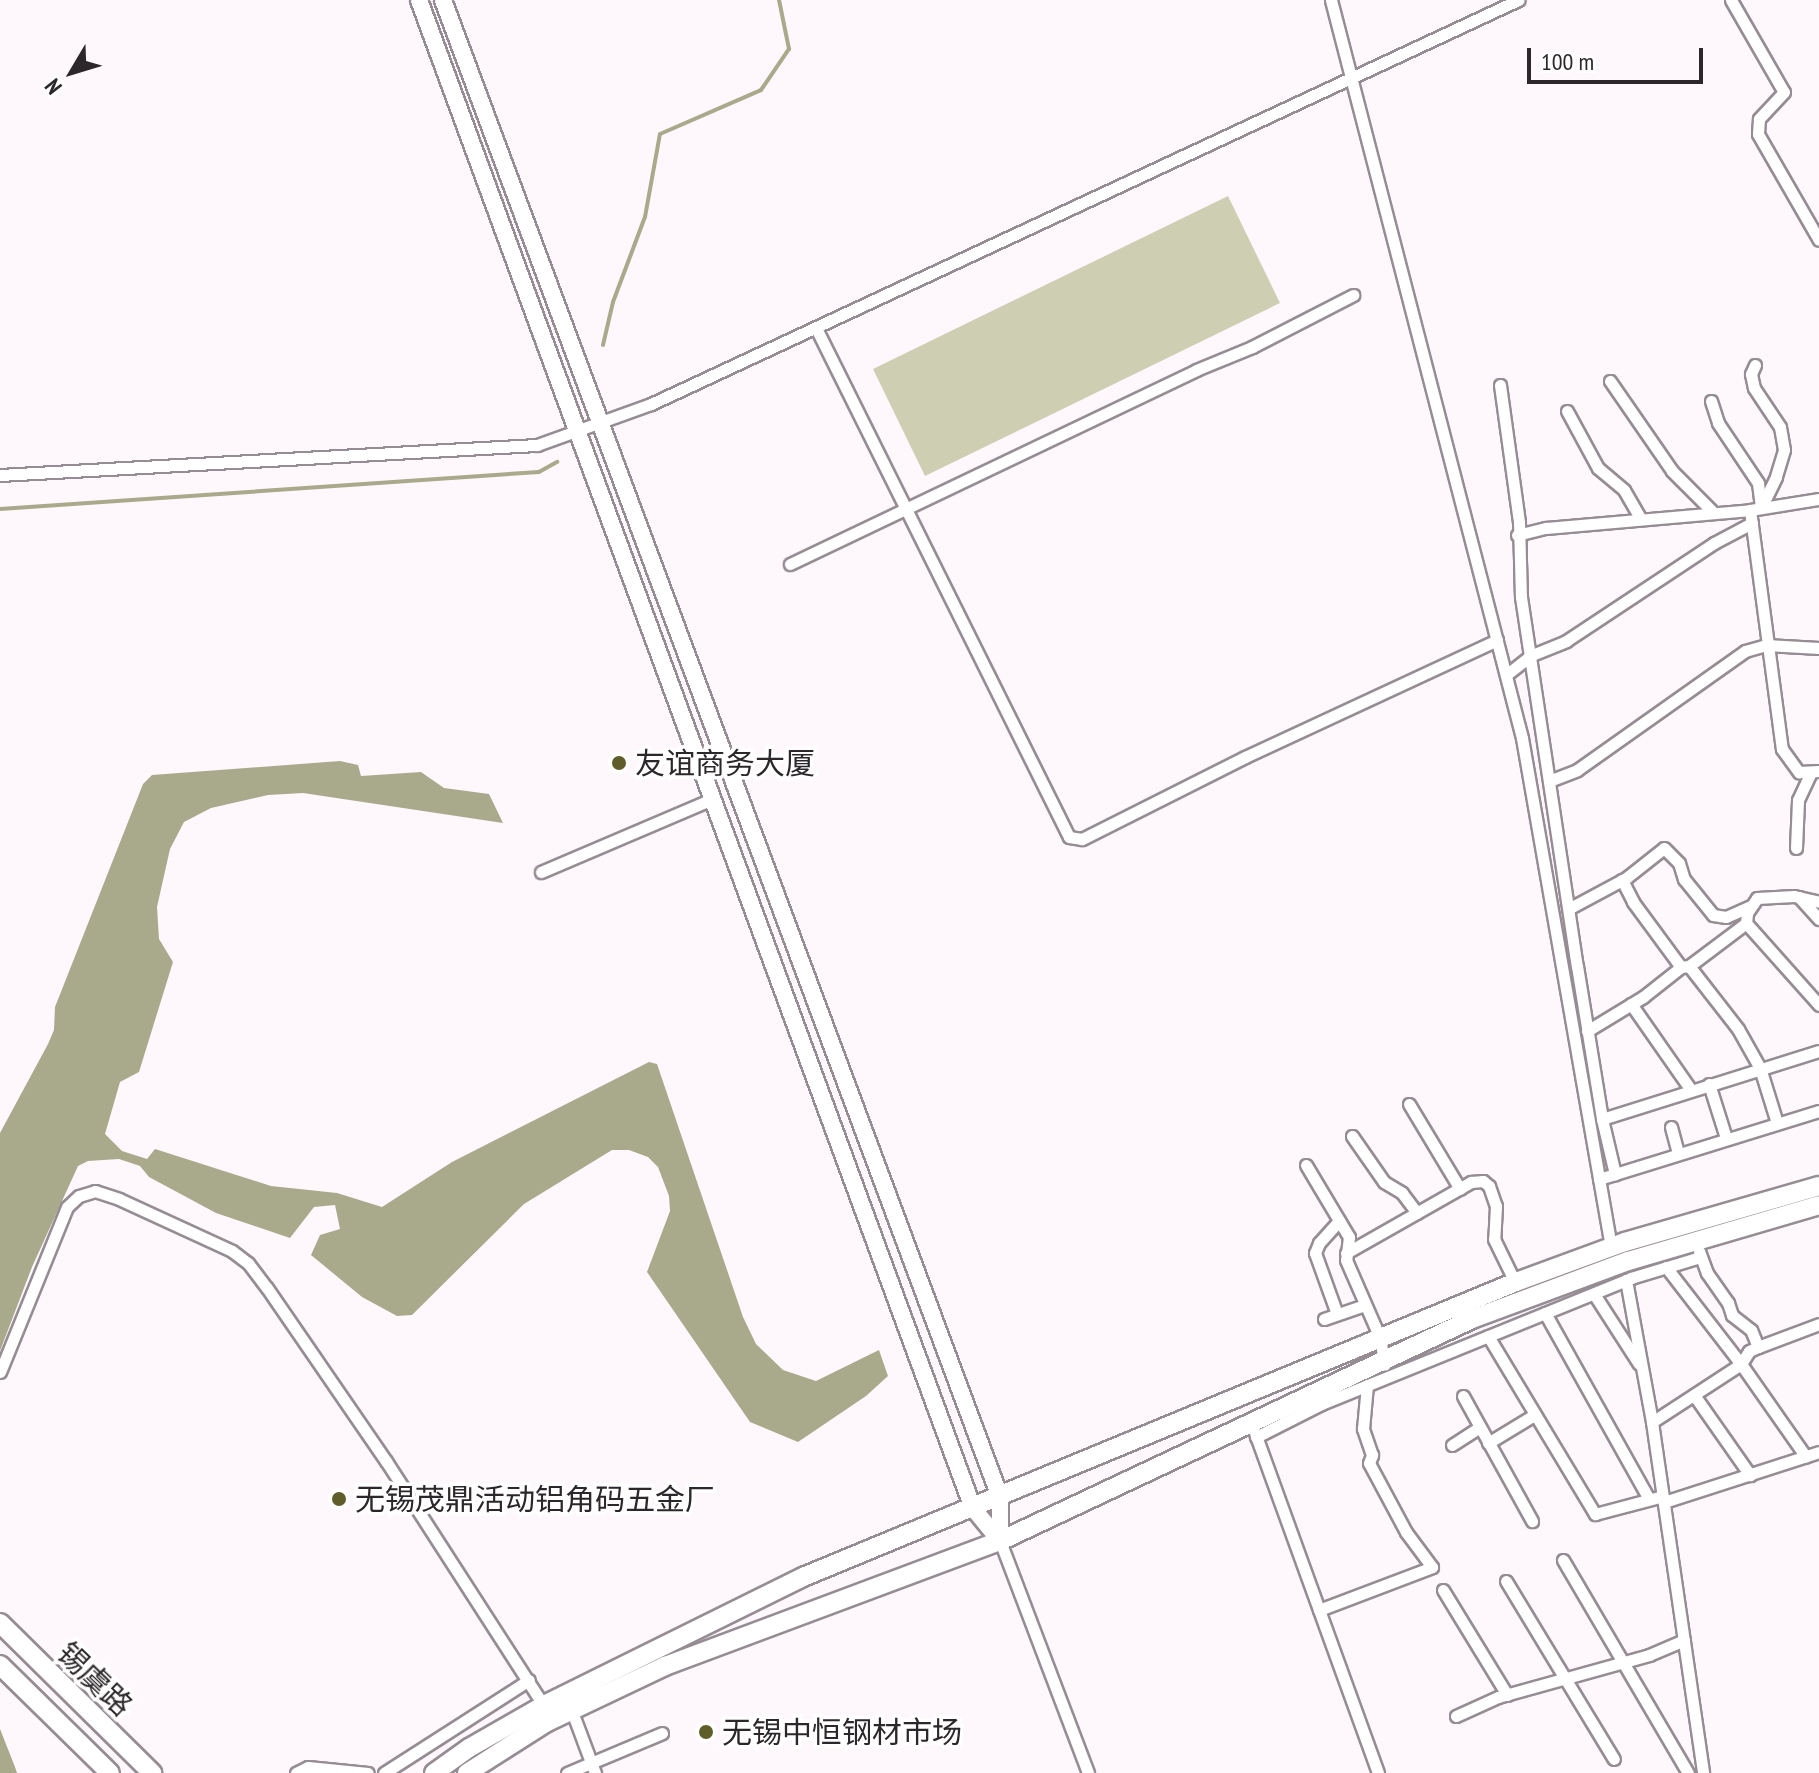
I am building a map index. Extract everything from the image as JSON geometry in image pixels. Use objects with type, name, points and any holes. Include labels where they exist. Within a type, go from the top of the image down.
[{"type":"main road","points":[[419,0],[973,1508],[1000,1541]]},
{"type":"main road","points":[[443,0],[1000,1497],[1000,1541]]},
{"type":"main road","points":[[467,1773],[568,1703],[803,1577],[1515,1282],[1611,1247],[1819,1186]]},
{"type":"main road","points":[[434,1773],[469,1748],[544,1706],[568,1703],[1000,1541],[1386,1368],[1486,1314],[1628,1261],[1698,1249],[1819,1205]]},
{"type":"main road","name":"锡虞路","points":[[0,1623],[41,1667],[152,1773]]},
{"type":"main road","name":"锡虞路","points":[[0,1665],[110,1773]]},
{"type":"street","points":[[1331,0],[1522,738],[1611,1247]]},
{"type":"street","points":[[0,475],[537,445],[651,404],[1518,0]]},
{"type":"street","points":[[1731,0],[1784,92],[1759,119],[1758,134],[1819,240]]},
{"type":"street","points":[[790,564],[1252,347],[1353,295]]},
{"type":"street","points":[[816,328],[1069,837],[1082,839],[1245,757],[1497,640]]},
{"type":"street","points":[[1755,365],[1751,374],[1754,388],[1780,427],[1784,450],[1776,477],[1756,508]]},
{"type":"street","points":[[1610,381],[1672,471],[1712,511]]},
{"type":"street","points":[[1500,385],[1519,522],[1521,597],[1587,1031],[1615,1174]]},
{"type":"street","points":[[1711,401],[1718,423],[1758,483],[1752,523],[1782,749],[1799,772],[1815,772]]},
{"type":"street","points":[[1567,411],[1598,468],[1624,490],[1640,518]]},
{"type":"street","points":[[1517,535],[1546,528],[1819,499]]},
{"type":"street","points":[[1506,675],[1532,655],[1566,641],[1714,543],[1752,523]]},
{"type":"street","points":[[1549,781],[1577,770],[1745,651],[1766,645],[1819,648]]},
{"type":"street","points":[[1796,848],[1798,800],[1815,772]]},
{"type":"street","points":[[541,872],[712,799]]},
{"type":"street","points":[[1570,908],[1622,880],[1664,848],[1679,863],[1684,879],[1713,915],[1726,917],[1751,906]]},
{"type":"street","points":[[1622,880],[1633,902],[1738,1029],[1760,1068],[1777,1123]]},
{"type":"street","points":[[1587,1031],[1746,923],[1757,898],[1799,897],[1819,902]]},
{"type":"street","points":[[1799,897],[1819,919]]},
{"type":"street","points":[[1746,923],[1819,1005]]},
{"type":"street","points":[[1631,1004],[1691,1090]]},
{"type":"street","points":[[1602,1119],[1819,1051]]},
{"type":"street","points":[[1709,1084],[1726,1138]]},
{"type":"street","points":[[1409,1104],[1460,1189]]},
{"type":"street","points":[[1599,1179],[1819,1111]]},
{"type":"street","points":[[1671,1127],[1678,1154]]},
{"type":"street","points":[[1352,1136],[1384,1182],[1402,1193],[1417,1213]]},
{"type":"street","points":[[1306,1165],[1349,1237],[1346,1253],[1380,1338],[1386,1368]]},
{"type":"street","points":[[1346,1253],[1479,1181],[1489,1186],[1496,1206],[1494,1239],[1515,1282]]},
{"type":"street","points":[[0,1372],[67,1207],[79,1196],[95,1191],[119,1199],[232,1251],[248,1263],[346,1403],[544,1706]]},
{"type":"street","points":[[1337,1314],[1315,1253],[1319,1243],[1339,1221]]},
{"type":"street","points":[[1378,1773],[1253,1429],[1367,1385],[1386,1368],[1488,1336],[1666,1267],[1698,1249],[1732,1315],[1751,1330],[1758,1347]]},
{"type":"street","points":[[1666,1267],[1741,1364],[1806,1457]]},
{"type":"street","points":[[1626,1280],[1652,1422],[1703,1773]]},
{"type":"street","points":[[1594,1294],[1643,1369]]},
{"type":"street","points":[[1324,1319],[1365,1305]]},
{"type":"street","points":[[1545,1313],[1649,1499]]},
{"type":"street","points":[[1652,1422],[1741,1364],[1749,1351],[1819,1324]]},
{"type":"street","points":[[1488,1336],[1595,1514],[1649,1499],[1664,1499],[1819,1452]]},
{"type":"street","points":[[1319,1610],[1432,1567],[1406,1532],[1369,1463],[1372,1455],[1363,1429],[1367,1385]]},
{"type":"street","points":[[1694,1395],[1750,1475]]},
{"type":"street","points":[[1463,1396],[1532,1521]]},
{"type":"street","points":[[1488,1443],[1534,1415]]},
{"type":"street","points":[[1452,1445],[1480,1427]]},
{"type":"street","points":[[1000,1541],[1088,1773]]},
{"type":"street","points":[[1563,1560],[1688,1773]]},
{"type":"street","points":[[1506,1581],[1614,1759]]},
{"type":"street","points":[[1443,1590],[1507,1695]]},
{"type":"street","points":[[1456,1716],[1507,1695],[1684,1640]]},
{"type":"street","points":[[384,1773],[529,1680]]},
{"type":"street","points":[[568,1703],[595,1773]]},
{"type":"street","points":[[567,1773],[662,1733]]},
{"type":"street","points":[[296,1773],[308,1767],[368,1773]]},
{"type":"shaded area","points":[[1228,196],[1280,303],[925,476],[873,369]]},
{"type":"shaded area","points":[[340,761],[358,765],[361,776],[421,772],[444,788],[489,794],[503,823],[303,793],[268,795],[211,808],[184,822],[170,849],[157,907],[159,939],[173,962],[139,1072],[120,1082],[105,1134],[122,1151],[147,1159],[155,1149],[271,1186],[337,1193],[382,1207],[452,1162],[649,1062],[657,1064],[743,1317],[756,1344],[783,1370],[816,1381],[879,1350],[888,1376],[866,1396],[798,1442],[750,1422],[647,1272],[670,1211],[669,1196],[658,1167],[648,1157],[629,1150],[612,1150],[524,1204],[412,1315],[397,1316],[362,1297],[311,1255],[320,1235],[340,1229],[335,1205],[314,1207],[290,1238],[216,1213],[149,1177],[140,1166],[119,1159],[88,1161],[78,1166],[32,1267],[0,1351],[0,1133],[54,1030],[55,1007],[143,784],[152,775]]},
{"type":"shaded area","points":[[0,1729],[15,1767],[17,1773],[0,1773]]},
{"type":"waterway","points":[[603,345],[613,302],[645,217],[660,134],[761,90],[789,49],[779,0]]},
{"type":"waterway","points":[[0,509],[539,472],[557,462]]},
{"type":"place","name":"友谊商务大厦","points":[[619,763]]},
{"type":"place","name":"无锡茂鼎活动铝角码五金厂","points":[[339,1499]]},
{"type":"place","name":"无锡中恒钢材市场","points":[[706,1732]]}]
